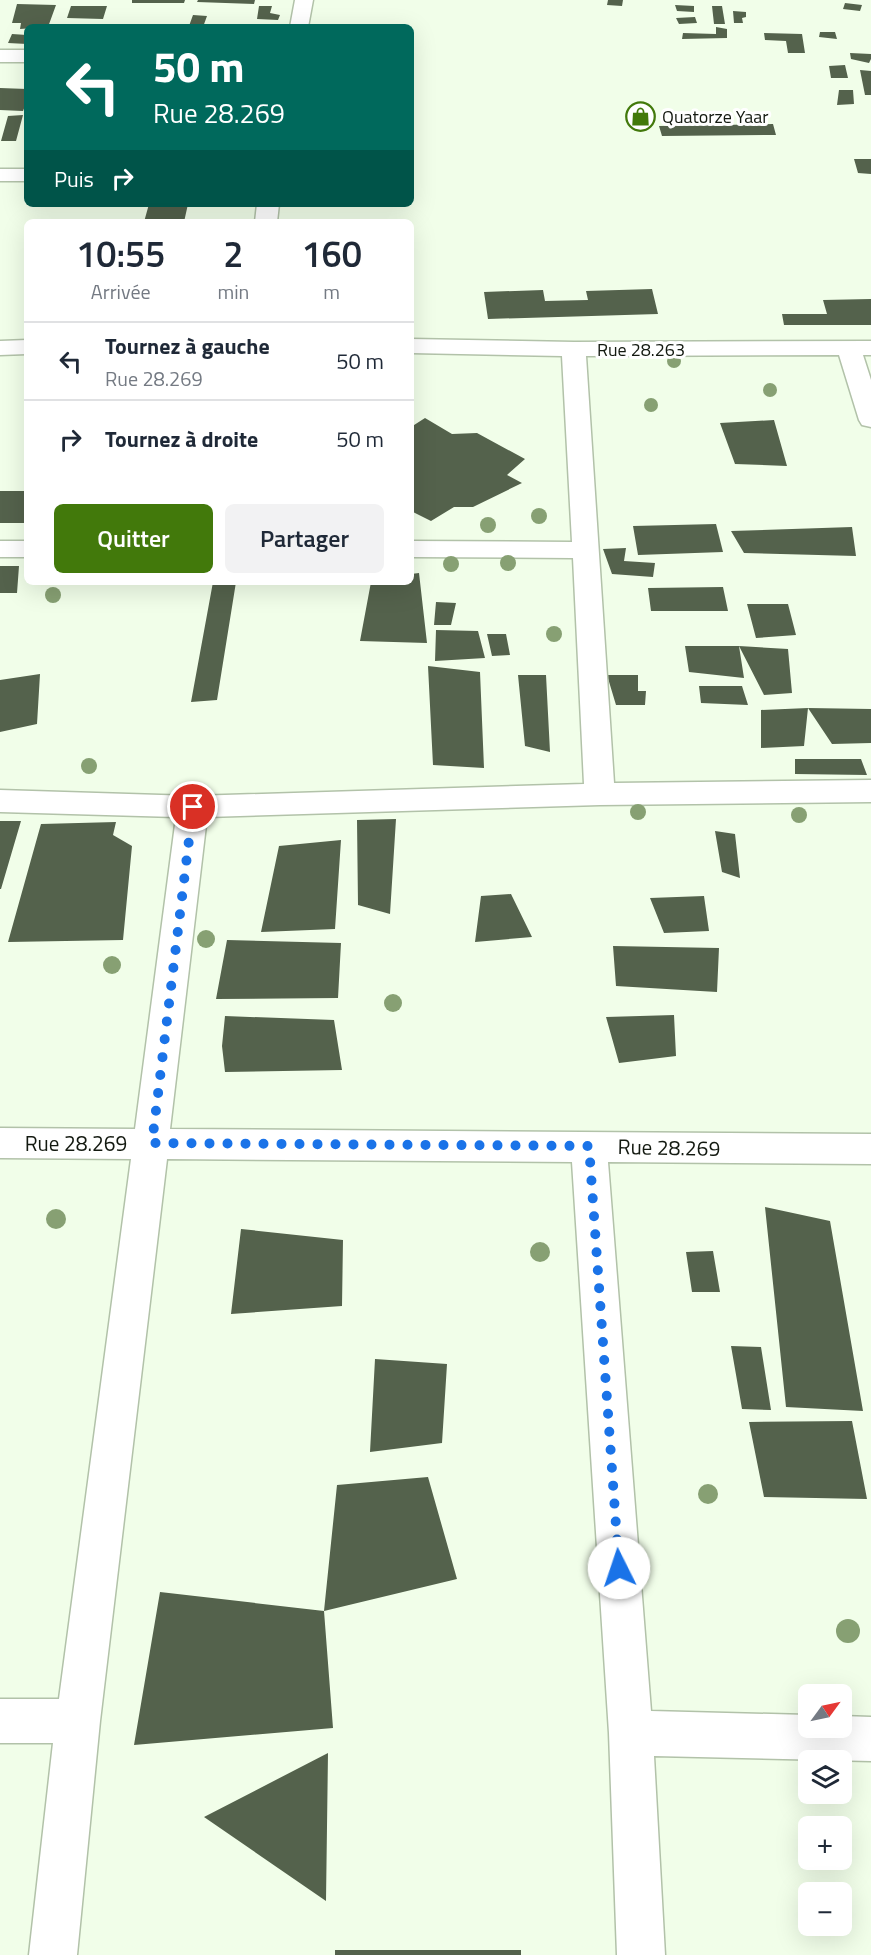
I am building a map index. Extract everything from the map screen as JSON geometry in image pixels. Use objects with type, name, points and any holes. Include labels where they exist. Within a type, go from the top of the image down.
[{"type":"street","points":[[300,24],[304,0]]},
{"type":"street","points":[[0,56],[24,56]]},
{"type":"street","points":[[0,175],[24,175]]},
{"type":"street","name":"Rue 28.263","points":[[414,346],[574,349],[860,348]]},
{"type":"street","points":[[0,348],[24,347]]},
{"type":"street","points":[[860,348],[871,420]]},
{"type":"street","points":[[574,349],[600,794]]},
{"type":"street","points":[[0,549],[24,549]]},
{"type":"street","points":[[414,549],[587,550]]},
{"type":"street","points":[[0,801],[193,807],[600,794],[871,790]]},
{"type":"street","points":[[53,1955],[78,1721],[193,807]]},
{"type":"street","name":"Rue 28.269","points":[[0,1143],[871,1149]]},
{"type":"street","points":[[589,1146],[631,1732],[641,1955]]},
{"type":"street","points":[[0,1722],[78,1721]]},
{"type":"street","points":[[631,1732],[871,1739]]},
{"type":"building","points":[[132,0],[185,0],[184,3],[132,3]]},
{"type":"building","points":[[198,0],[255,0],[254,4],[197,2]]},
{"type":"building","points":[[608,0],[623,0],[622,6],[607,5]]},
{"type":"building","points":[[845,3],[862,5],[860,11],[843,9]]},
{"type":"building","points":[[17,4],[56,5],[49,24],[24,24],[24,29],[20,29],[21,23],[12,23]]},
{"type":"building","points":[[675,5],[694,6],[694,12],[677,11]]},
{"type":"building","points":[[71,6],[107,6],[103,19],[67,18]]},
{"type":"building","points":[[259,6],[272,6],[270,13],[280,15],[278,20],[257,19]]},
{"type":"building","points":[[712,6],[722,6],[725,24],[714,24]]},
{"type":"building","points":[[733,11],[746,12],[746,17],[742,18],[743,23],[734,23]]},
{"type":"building","points":[[193,15],[207,16],[204,24],[190,24]]},
{"type":"building","points":[[695,17],[697,23],[679,24],[676,18]]},
{"type":"building","points":[[716,27],[727,29],[727,38],[682,39],[683,33],[716,34]]},
{"type":"building","points":[[820,32],[835,32],[837,39],[819,37]]},
{"type":"building","points":[[764,33],[802,34],[805,53],[788,53],[786,41],[765,40]]},
{"type":"building","points":[[12,34],[24,35],[24,44],[8,43]]},
{"type":"building","points":[[850,53],[871,54],[871,59],[869,63],[851,59]]},
{"type":"building","points":[[845,65],[848,78],[831,78],[829,66]]},
{"type":"building","points":[[860,70],[871,71],[871,95],[865,95]]},
{"type":"building","points":[[0,88],[24,89],[23,111],[0,110]]},
{"type":"building","points":[[839,90],[853,90],[854,104],[837,105]]},
{"type":"building","points":[[23,115],[16,141],[1,141],[8,116]]},
{"type":"building","points":[[773,124],[776,135],[662,136],[659,126]]},
{"type":"building","points":[[854,159],[871,159],[871,174],[858,173]]},
{"type":"building","points":[[148,207],[187,207],[185,219],[145,219]]},
{"type":"building","points":[[652,289],[658,314],[488,319],[484,292],[543,290],[545,301],[588,300],[586,291]]},
{"type":"building","points":[[871,299],[871,325],[784,325],[782,314],[827,314],[823,300]]},
{"type":"building","points":[[425,418],[452,434],[477,433],[525,459],[507,475],[522,483],[473,507],[454,507],[431,521],[414,512],[414,425]]},
{"type":"building","points":[[774,420],[787,466],[735,464],[720,423]]},
{"type":"building","points":[[0,491],[24,491],[24,523],[0,523]]},
{"type":"building","points":[[716,524],[723,552],[638,555],[633,526]]},
{"type":"building","points":[[852,527],[856,556],[744,553],[731,531]]},
{"type":"building","points":[[626,548],[624,561],[655,563],[653,577],[612,574],[603,549]]},
{"type":"building","points":[[0,566],[19,566],[17,593],[0,593]]},
{"type":"building","points":[[419,573],[427,643],[360,641],[370,585],[414,585],[414,574]]},
{"type":"building","points":[[212,585],[236,585],[217,700],[191,702]]},
{"type":"building","points":[[723,587],[728,611],[651,611],[648,588]]},
{"type":"building","points":[[436,602],[456,603],[451,625],[434,625]]},
{"type":"building","points":[[747,604],[788,604],[796,635],[756,638]]},
{"type":"building","points":[[436,630],[478,631],[485,658],[435,661]]},
{"type":"building","points":[[487,634],[506,634],[510,655],[492,656]]},
{"type":"building","points":[[685,646],[739,646],[744,678],[689,672]]},
{"type":"building","points":[[739,646],[788,649],[792,693],[764,695]]},
{"type":"building","points":[[428,666],[480,672],[484,768],[433,765]]},
{"type":"building","points":[[40,674],[37,724],[0,732],[0,680]]},
{"type":"building","points":[[518,675],[546,675],[550,752],[525,746]]},
{"type":"building","points":[[607,675],[638,675],[638,691],[646,691],[645,705],[616,705]]},
{"type":"building","points":[[699,686],[742,686],[748,705],[701,703]]},
{"type":"building","points":[[808,708],[871,709],[871,743],[832,744]]},
{"type":"building","points":[[808,708],[804,746],[761,748],[761,710]]},
{"type":"building","points":[[795,759],[861,759],[867,775],[795,774]]},
{"type":"building","points":[[396,819],[390,914],[358,905],[357,820]]},
{"type":"building","points":[[0,821],[21,821],[1,889],[0,889]]},
{"type":"building","points":[[116,822],[113,835],[132,846],[123,940],[8,942],[41,824]]},
{"type":"building","points":[[715,831],[735,834],[740,878],[722,872]]},
{"type":"building","points":[[341,840],[335,929],[261,932],[279,846]]},
{"type":"building","points":[[511,894],[532,937],[475,942],[481,896]]},
{"type":"building","points":[[704,896],[709,931],[664,933],[650,898]]},
{"type":"building","points":[[227,940],[341,943],[338,998],[216,999]]},
{"type":"building","points":[[613,946],[719,948],[717,992],[616,986]]},
{"type":"building","points":[[674,1015],[676,1056],[619,1063],[606,1017]]},
{"type":"building","points":[[225,1016],[334,1020],[342,1070],[225,1072],[222,1046]]},
{"type":"building","points":[[765,1207],[830,1221],[863,1411],[786,1407]]},
{"type":"building","points":[[241,1229],[343,1240],[342,1306],[231,1314]]},
{"type":"building","points":[[713,1251],[720,1292],[692,1292],[686,1252]]},
{"type":"building","points":[[731,1346],[761,1347],[771,1410],[742,1409]]},
{"type":"building","points":[[375,1359],[447,1364],[442,1443],[370,1452]]},
{"type":"building","points":[[852,1421],[867,1499],[764,1497],[749,1422]]},
{"type":"building","points":[[428,1477],[457,1579],[324,1611],[337,1485]]},
{"type":"building","points":[[160,1592],[324,1611],[333,1728],[134,1745]]},
{"type":"building","points":[[328,1753],[326,1901],[204,1817]]},
{"type":"building","points":[[335,1950],[521,1950],[521,1955],[335,1955]]},
{"type":"place","name":"Quatorze Yaar","points":[[641,116]]},
{"type":"route","points":[[193,807],[152,1143],[589,1146],[619,1568]]}]
